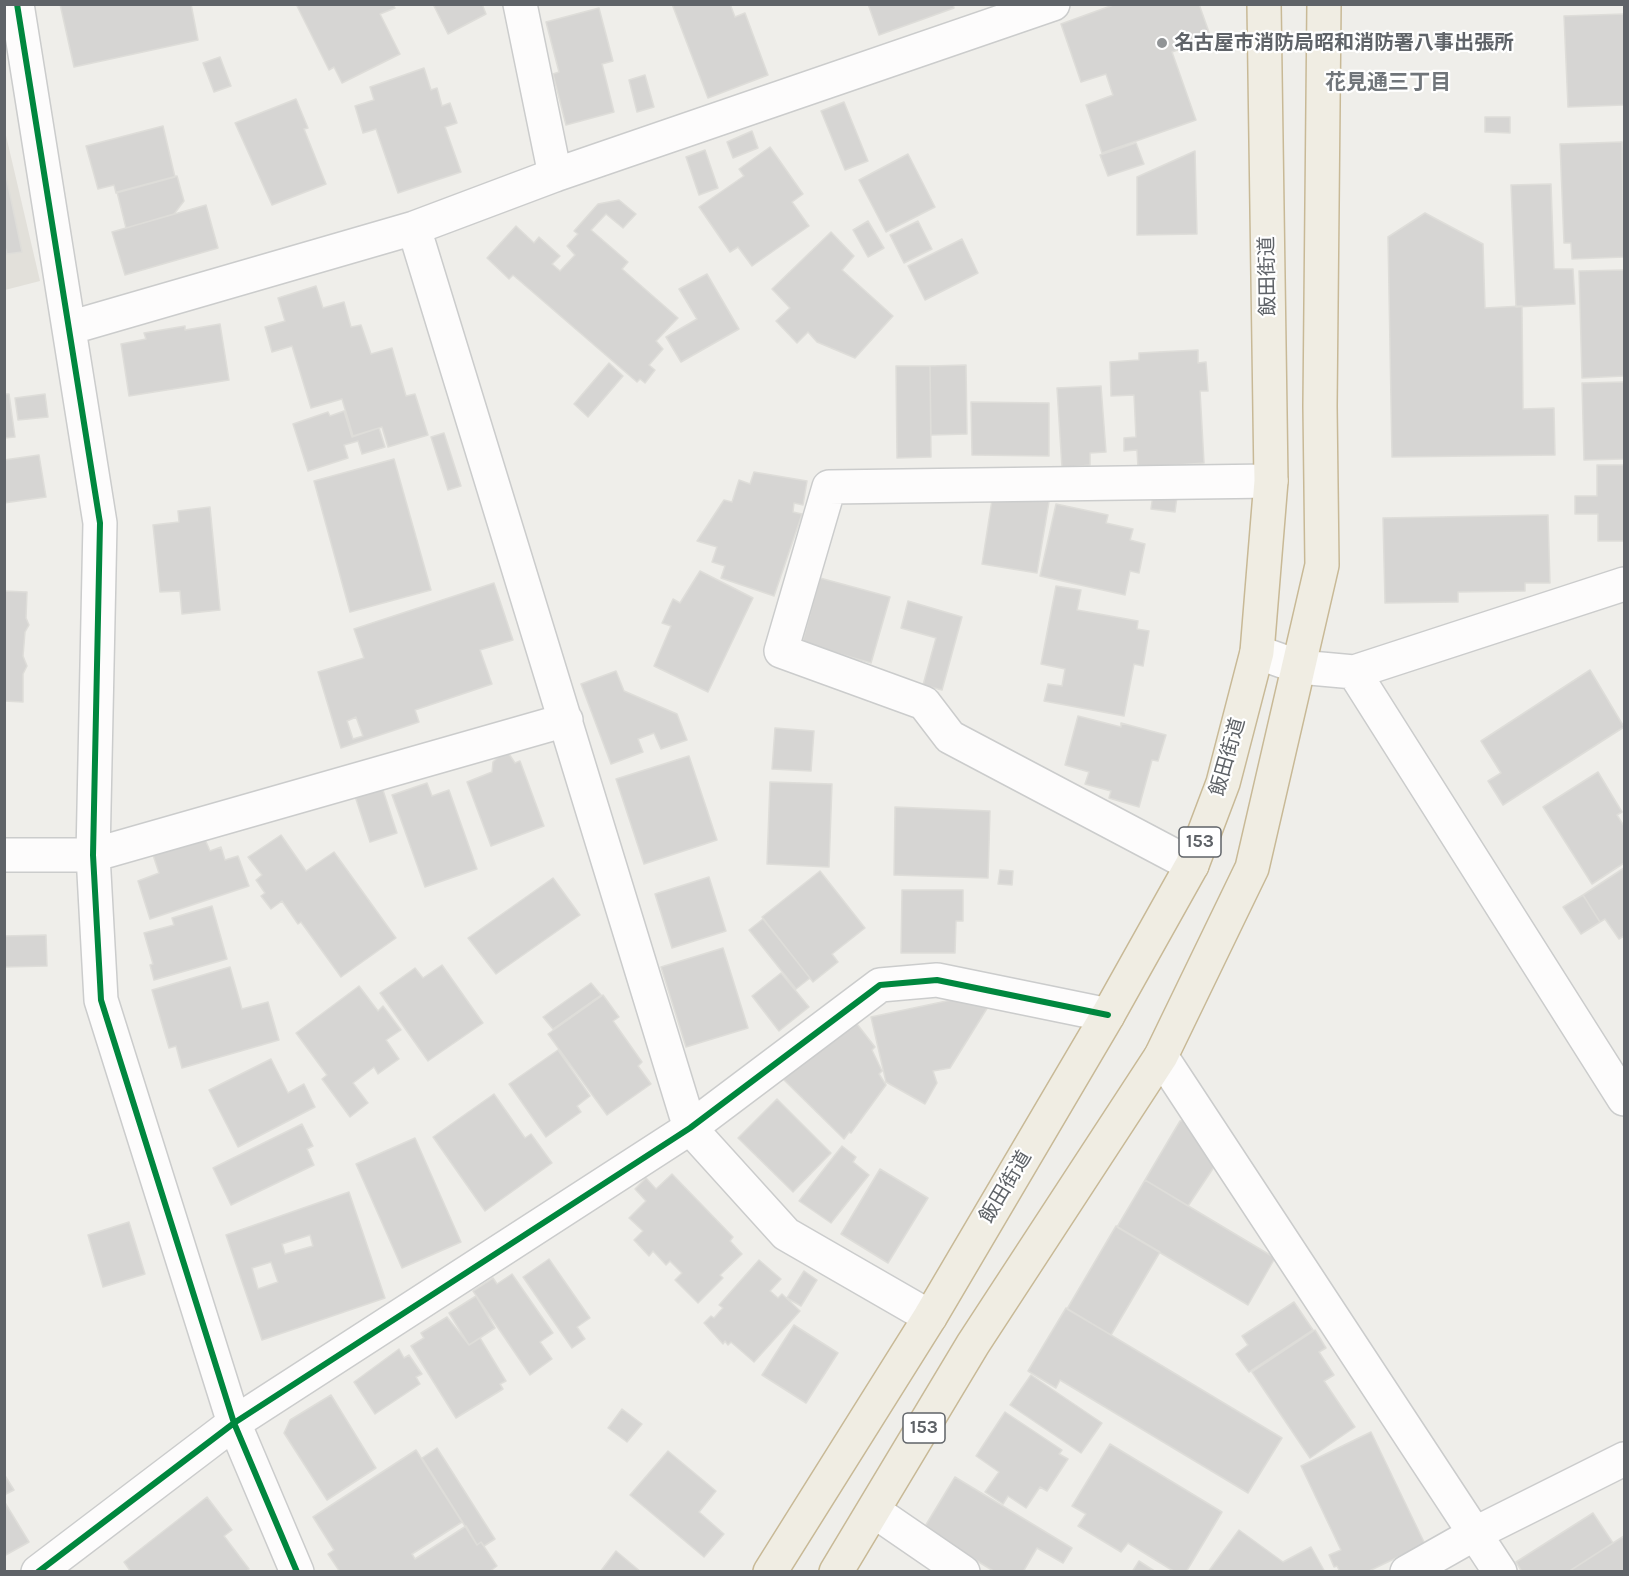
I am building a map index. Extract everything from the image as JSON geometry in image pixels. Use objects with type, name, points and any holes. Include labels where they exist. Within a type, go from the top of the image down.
[{"type":"highway","name":"飯田街道","points":[[770,1572],[930,1317],[1108,1015],[1192,865],[1223,783],[1257,652],[1271,481],[1264,4]]},
{"type":"highway","name":"153","points":[[836,1572],[974,1344],[1161,1056],[1252,868],[1322,565],[1320,406],[1324,4]]},
{"type":"street","points":[[17,4],[100,523],[93,855],[101,1000],[234,1423],[297,1572]]},
{"type":"street","points":[[520,4],[555,175]]},
{"type":"street","points":[[69,328],[414,228],[1005,13],[1053,4]]},
{"type":"street","points":[[414,228],[690,1128],[786,1234],[930,1317]]},
{"type":"street","points":[[1192,865],[950,736],[924,703],[781,651],[829,488],[1271,481]]},
{"type":"street","points":[[1257,652],[1299,667],[1354,672],[1624,584]]},
{"type":"street","points":[[1354,672],[1624,1099]]},
{"type":"street","points":[[4,855],[93,855],[566,720]]},
{"type":"street","points":[[38,1572],[234,1423],[690,1128],[880,985],[937,980],[1108,1015]]},
{"type":"street","points":[[1161,1056],[1500,1572]]},
{"type":"street","points":[[1407,1572],[1476,1533],[1624,1460]]},
{"type":"street","points":[[874,1511],[963,1572]]},
{"type":"shaded area","points":[[4,127],[40,281],[5,290],[4,290]]},
{"type":"building","points":[[60,4],[191,4],[198,40],[74,67]]},
{"type":"building","points":[[296,4],[393,4],[395,8],[380,14],[400,54],[342,83],[334,67],[329,70]]},
{"type":"building","points":[[433,4],[482,4],[486,14],[448,34]]},
{"type":"building","points":[[672,4],[730,4],[735,17],[745,13],[768,75],[708,98]]},
{"type":"building","points":[[868,4],[953,4],[954,8],[879,35]]},
{"type":"building","points":[[1116,4],[1199,4],[1211,38],[1172,52],[1196,120],[1102,153],[1086,105],[1113,95],[1106,74],[1081,82],[1061,24]]},
{"type":"building","points":[[599,8],[613,61],[602,64],[614,112],[566,125],[553,74],[559,72],[546,22]]},
{"type":"building","points":[[1624,14],[1624,105],[1568,107],[1564,16]]},
{"type":"building","points":[[220,57],[231,86],[214,92],[203,63]]},
{"type":"building","points":[[424,68],[431,90],[437,88],[442,106],[450,103],[457,123],[445,127],[461,172],[398,193],[376,129],[363,133],[355,106],[374,100],[370,87]]},
{"type":"building","points":[[645,75],[654,107],[637,112],[629,80]]},
{"type":"building","points":[[296,99],[308,128],[304,129],[326,184],[272,205],[235,123]]},
{"type":"building","points":[[844,102],[868,161],[845,170],[821,111]]},
{"type":"building","points":[[1485,117],[1510,117],[1510,133],[1485,132]]},
{"type":"building","points":[[163,126],[175,177],[116,193],[114,185],[98,189],[86,146]]},
{"type":"building","points":[[752,131],[758,148],[733,158],[727,142]]},
{"type":"building","points":[[1622,142],[1624,257],[1572,259],[1571,243],[1564,243],[1560,144]]},
{"type":"building","points":[[1136,143],[1144,164],[1108,176],[1100,155]]},
{"type":"building","points":[[770,147],[803,194],[792,202],[809,226],[752,266],[738,247],[730,252],[699,207],[744,176],[739,169]]},
{"type":"building","points":[[705,150],[718,188],[699,195],[686,157]]},
{"type":"building","points":[[1195,151],[1197,234],[1137,235],[1137,177]]},
{"type":"building","points":[[908,154],[935,207],[886,232],[859,180]]},
{"type":"building","points":[[4,166],[22,252],[7,254],[4,243]]},
{"type":"building","points":[[177,176],[184,201],[174,214],[126,228],[117,192]]},
{"type":"building","points":[[1551,184],[1554,269],[1573,269],[1575,304],[1516,307],[1511,185]]},
{"type":"building","points":[[619,200],[636,214],[623,228],[606,214],[591,230],[628,262],[622,269],[678,318],[656,341],[663,349],[649,365],[655,370],[645,383],[640,379],[637,382],[513,275],[509,279],[487,258],[516,226],[534,243],[539,237],[560,256],[552,264],[560,271],[575,255],[567,246],[578,234],[574,231],[598,204]]},
{"type":"building","points":[[206,205],[218,248],[125,275],[112,232]]},
{"type":"building","points":[[1425,213],[1483,244],[1485,308],[1522,306],[1523,409],[1554,408],[1555,455],[1392,457],[1388,237]]},
{"type":"building","points":[[868,221],[884,248],[868,257],[853,230]]},
{"type":"building","points":[[918,221],[932,249],[904,263],[890,235]]},
{"type":"building","points":[[831,232],[854,256],[842,270],[893,316],[855,358],[817,342],[808,332],[797,343],[776,321],[790,308],[772,289]]},
{"type":"building","points":[[962,239],[978,273],[925,300],[908,266]]},
{"type":"building","points":[[1624,270],[1624,376],[1582,378],[1579,271]]},
{"type":"building","points":[[707,274],[739,329],[681,362],[666,337],[697,319],[679,289]]},
{"type":"building","points":[[316,286],[323,308],[344,302],[351,327],[361,325],[371,354],[392,348],[406,396],[415,394],[428,435],[388,447],[382,427],[353,436],[342,399],[311,408],[292,346],[272,352],[265,327],[285,321],[278,298]]},
{"type":"building","points":[[220,324],[229,380],[129,396],[121,344],[146,339],[144,333],[185,326],[185,330]]},
{"type":"building","points":[[1198,350],[1198,363],[1206,362],[1208,391],[1200,391],[1204,463],[1138,468],[1137,450],[1124,451],[1124,438],[1136,437],[1134,395],[1111,396],[1110,362],[1139,360],[1139,353]]},
{"type":"building","points":[[609,363],[623,376],[588,417],[574,404]]},
{"type":"building","points":[[966,365],[967,434],[931,435],[930,366]]},
{"type":"building","points":[[896,366],[930,366],[931,457],[897,458]]},
{"type":"building","points":[[1624,382],[1624,459],[1584,460],[1582,383]]},
{"type":"building","points":[[1101,386],[1106,452],[1090,453],[1090,465],[1062,468],[1057,388]]},
{"type":"building","points":[[4,394],[9,394],[15,437],[4,438]]},
{"type":"building","points":[[45,394],[48,417],[18,420],[15,398]]},
{"type":"building","points":[[971,402],[1049,403],[1049,456],[972,455]]},
{"type":"building","points":[[344,411],[352,437],[379,428],[385,447],[362,454],[358,441],[344,445],[348,458],[308,471],[293,424],[328,412],[330,416]]},
{"type":"building","points":[[444,433],[461,486],[448,490],[431,437]]},
{"type":"building","points":[[39,455],[46,497],[4,503],[4,460]]},
{"type":"building","points":[[394,459],[431,590],[350,612],[314,481]]},
{"type":"building","points":[[1597,465],[1624,465],[1624,541],[1598,541],[1598,514],[1575,514],[1575,496],[1597,496]]},
{"type":"building","points":[[754,472],[807,481],[803,505],[794,503],[793,512],[802,514],[774,596],[721,578],[725,566],[712,562],[717,547],[697,541],[724,500],[732,502],[739,480],[750,484]]},
{"type":"building","points":[[994,487],[1050,496],[1037,573],[982,564]]},
{"type":"building","points":[[1153,494],[1177,497],[1175,512],[1151,509]]},
{"type":"building","points":[[1056,504],[1108,515],[1106,523],[1133,529],[1130,540],[1145,544],[1139,573],[1130,571],[1125,595],[1040,576]]},
{"type":"building","points":[[210,507],[220,610],[182,614],[180,591],[160,592],[153,525],[179,522],[178,511]]},
{"type":"building","points":[[1548,515],[1550,583],[1525,583],[1525,591],[1458,592],[1458,602],[1385,603],[1383,518]]},
{"type":"building","points":[[700,571],[753,598],[708,692],[654,666],[671,626],[662,623],[673,599],[680,603]]},
{"type":"building","points":[[820,578],[890,597],[871,663],[802,643]]},
{"type":"building","points":[[494,583],[513,640],[480,650],[492,684],[415,710],[419,722],[341,748],[318,672],[364,658],[354,629]],"holes":[[[356,717],[363,736],[353,739],[347,721]]]},
{"type":"building","points":[[1056,586],[1081,590],[1077,610],[1138,621],[1137,629],[1149,631],[1143,666],[1134,664],[1124,716],[1044,701],[1048,684],[1062,686],[1065,669],[1041,664]]},
{"type":"building","points":[[4,591],[27,592],[26,618],[29,625],[25,632],[23,656],[27,666],[23,674],[23,702],[4,701]]},
{"type":"building","points":[[908,601],[962,617],[942,690],[923,685],[936,638],[901,628]]},
{"type":"building","points":[[1590,670],[1624,727],[1503,805],[1488,781],[1501,773],[1481,741]]},
{"type":"building","points":[[616,671],[624,691],[677,714],[687,740],[661,749],[654,733],[638,739],[643,752],[611,764],[581,684]]},
{"type":"building","points":[[1078,716],[1121,727],[1121,723],[1166,735],[1158,761],[1152,760],[1139,807],[1109,798],[1111,791],[1085,784],[1089,772],[1065,765]]},
{"type":"building","points":[[775,728],[814,731],[811,771],[772,769]]},
{"type":"building","points":[[509,754],[515,763],[520,761],[544,826],[491,846],[467,782],[492,772],[493,762],[499,756]]},
{"type":"building","points":[[689,756],[717,840],[644,864],[616,779]]},
{"type":"building","points":[[1598,772],[1622,812],[1617,815],[1624,826],[1624,863],[1592,884],[1543,807]]},
{"type":"building","points":[[380,781],[397,833],[370,842],[353,790]]},
{"type":"building","points":[[770,782],[832,784],[829,867],[767,864]]},
{"type":"building","points":[[427,783],[432,796],[449,790],[477,869],[425,887],[392,795]]},
{"type":"building","points":[[895,807],[990,811],[988,878],[894,875]]},
{"type":"building","points":[[281,835],[306,871],[334,852],[396,938],[341,977],[301,922],[298,924],[282,901],[271,909],[261,896],[265,893],[256,880],[262,875],[248,857]]},
{"type":"building","points":[[204,837],[210,851],[221,847],[225,860],[238,856],[249,886],[150,919],[138,881],[159,873],[153,855]]},
{"type":"building","points":[[1624,868],[1624,936],[1619,939],[1605,919],[1600,922],[1583,895]]},
{"type":"building","points":[[1000,870],[1013,871],[1012,885],[998,884]]},
{"type":"building","points":[[820,871],[865,928],[832,954],[838,962],[813,982],[762,917]]},
{"type":"building","points":[[709,877],[726,931],[672,948],[655,894]]},
{"type":"building","points":[[553,878],[580,915],[496,974],[468,938]]},
{"type":"building","points":[[902,890],[963,890],[963,921],[956,921],[955,953],[901,953]]},
{"type":"building","points":[[1583,895],[1600,922],[1581,934],[1563,907]]},
{"type":"building","points":[[212,906],[227,959],[154,980],[150,965],[153,964],[144,933],[174,925],[172,918]]},
{"type":"building","points":[[763,919],[810,978],[796,989],[749,930]]},
{"type":"building","points":[[46,935],[47,966],[4,967],[4,936]]},
{"type":"building","points":[[723,948],[748,1028],[686,1047],[661,967]]},
{"type":"building","points":[[442,965],[483,1023],[428,1061],[380,993],[415,968],[423,978]]},
{"type":"building","points":[[230,967],[242,1009],[268,1002],[279,1040],[182,1068],[176,1046],[169,1048],[152,990]]},
{"type":"building","points":[[781,973],[809,1007],[779,1031],[752,996]]},
{"type":"building","points":[[591,983],[601,995],[553,1029],[543,1017]]},
{"type":"building","points":[[359,986],[378,1011],[383,1006],[401,1030],[386,1040],[399,1059],[378,1074],[374,1067],[353,1083],[368,1103],[350,1117],[322,1079],[327,1075],[296,1033]]},
{"type":"building","points":[[603,995],[619,1017],[613,1021],[642,1062],[638,1066],[651,1084],[607,1115],[548,1034]]},
{"type":"building","points":[[956,999],[991,1002],[950,1068],[933,1071],[937,1083],[925,1104],[886,1082],[871,1017]]},
{"type":"building","points":[[857,1024],[875,1047],[872,1050],[882,1071],[879,1074],[886,1085],[851,1133],[849,1132],[844,1139],[782,1078]]},
{"type":"building","points":[[558,1050],[590,1096],[577,1106],[581,1112],[546,1137],[509,1084]]},
{"type":"building","points":[[271,1059],[288,1093],[304,1084],[315,1107],[238,1147],[209,1090]]},
{"type":"building","points":[[494,1094],[525,1138],[531,1134],[552,1163],[485,1211],[433,1137]]},
{"type":"building","points":[[777,1099],[831,1153],[793,1192],[738,1138]]},
{"type":"building","points":[[1189,1119],[1216,1164],[1188,1206],[1145,1180],[1180,1121]]},
{"type":"building","points":[[302,1124],[313,1146],[307,1149],[314,1165],[231,1205],[213,1168]]},
{"type":"building","points":[[415,1138],[461,1242],[402,1268],[356,1164]]},
{"type":"building","points":[[842,1146],[856,1157],[853,1162],[869,1175],[831,1223],[799,1201]]},
{"type":"building","points":[[880,1169],[928,1198],[888,1263],[841,1234]]},
{"type":"building","points":[[672,1174],[733,1237],[730,1241],[742,1254],[720,1275],[723,1278],[698,1303],[675,1280],[682,1273],[670,1261],[666,1265],[653,1251],[649,1256],[634,1240],[643,1231],[629,1218],[646,1201],[635,1189],[646,1178],[656,1189]]},
{"type":"building","points":[[1145,1180],[1275,1258],[1248,1305],[1117,1227]]},
{"type":"building","points":[[349,1192],[385,1298],[262,1340],[226,1235]],"holes":[[[310,1235],[313,1246],[285,1254],[282,1244]],[[271,1262],[278,1282],[258,1289],[252,1268]]]},
{"type":"building","points":[[129,1222],[145,1274],[103,1287],[88,1235]]},
{"type":"building","points":[[1116,1226],[1160,1252],[1111,1335],[1067,1309]]},
{"type":"building","points":[[549,1259],[590,1318],[577,1327],[585,1339],[572,1348],[523,1277]]},
{"type":"building","points":[[759,1260],[781,1279],[770,1291],[778,1298],[782,1294],[800,1311],[754,1362],[731,1342],[728,1345],[725,1341],[723,1344],[704,1323],[711,1316],[714,1318],[723,1308],[719,1305]]},
{"type":"building","points":[[804,1271],[817,1280],[801,1306],[787,1298]]},
{"type":"building","points":[[512,1274],[553,1333],[540,1342],[552,1359],[530,1375],[473,1291],[493,1278],[497,1284]]},
{"type":"building","points":[[476,1296],[495,1328],[469,1345],[449,1313]]},
{"type":"building","points":[[1294,1302],[1313,1330],[1249,1372],[1236,1354],[1248,1345],[1242,1336]]},
{"type":"building","points":[[1066,1308],[1282,1438],[1248,1493],[1060,1380],[1056,1388],[1028,1371]]},
{"type":"building","points":[[447,1317],[469,1345],[480,1338],[506,1381],[500,1384],[503,1389],[456,1418],[411,1346],[424,1338],[421,1333]]},
{"type":"building","points":[[794,1325],[838,1353],[806,1403],[762,1375]]},
{"type":"building","points":[[1315,1330],[1326,1348],[1319,1352],[1334,1375],[1324,1381],[1355,1427],[1310,1458],[1252,1372]]},
{"type":"building","points":[[399,1349],[404,1358],[409,1355],[422,1374],[416,1377],[420,1384],[375,1414],[354,1382]]},
{"type":"building","points":[[1031,1375],[1102,1423],[1081,1453],[1010,1405]]},
{"type":"building","points":[[331,1395],[376,1468],[327,1500],[284,1433],[290,1420]]},
{"type":"building","points":[[622,1409],[642,1424],[627,1442],[608,1428]]},
{"type":"building","points":[[1005,1412],[1062,1450],[1059,1454],[1068,1459],[1047,1491],[1040,1487],[1026,1508],[1008,1496],[1003,1504],[985,1492],[999,1472],[976,1456]]},
{"type":"building","points":[[1371,1432],[1425,1544],[1367,1572],[1340,1572],[1337,1566],[1334,1567],[1329,1555],[1341,1550],[1301,1466]]},
{"type":"building","points":[[1110,1444],[1222,1512],[1186,1572],[1175,1572],[1128,1543],[1121,1552],[1078,1526],[1086,1514],[1072,1506]]},
{"type":"building","points":[[437,1448],[495,1539],[484,1546],[481,1542],[477,1545],[422,1458]]},
{"type":"building","points":[[416,1450],[462,1522],[412,1554],[415,1559],[466,1526],[477,1545],[481,1542],[497,1566],[489,1572],[340,1572],[328,1554],[334,1550],[313,1517]]},
{"type":"building","points":[[668,1451],[716,1491],[699,1512],[724,1534],[704,1557],[630,1495]]},
{"type":"building","points":[[4,1474],[14,1490],[4,1495]]},
{"type":"building","points":[[955,1477],[1072,1548],[1063,1563],[1037,1548],[1023,1572],[995,1572],[924,1528]]},
{"type":"building","points":[[207,1497],[232,1530],[224,1536],[249,1569],[246,1572],[131,1572],[124,1562]]},
{"type":"building","points":[[4,1501],[29,1542],[4,1556]]},
{"type":"building","points":[[1593,1513],[1613,1543],[1568,1572],[1522,1572],[1516,1562]]},
{"type":"building","points":[[1239,1530],[1283,1562],[1311,1547],[1325,1572],[1208,1572]]},
{"type":"building","points":[[1624,1536],[1624,1572],[1568,1572],[1613,1543]]},
{"type":"building","points":[[616,1551],[641,1572],[600,1572]]},
{"type":"building","points":[[1139,1561],[1156,1572],[1132,1572]]},
{"type":"cycle path","points":[[17,4],[100,523],[93,855],[101,1000],[234,1423],[297,1572]]},
{"type":"cycle path","points":[[38,1572],[234,1423],[690,1128],[880,985],[937,980],[1108,1015]]},
{"type":"place","name":"名古屋市消防局昭和消防署八事出張所","points":[[1162,43]]},
{"type":"district","name":"花見通三丁目","points":[[1388,83]]}]
